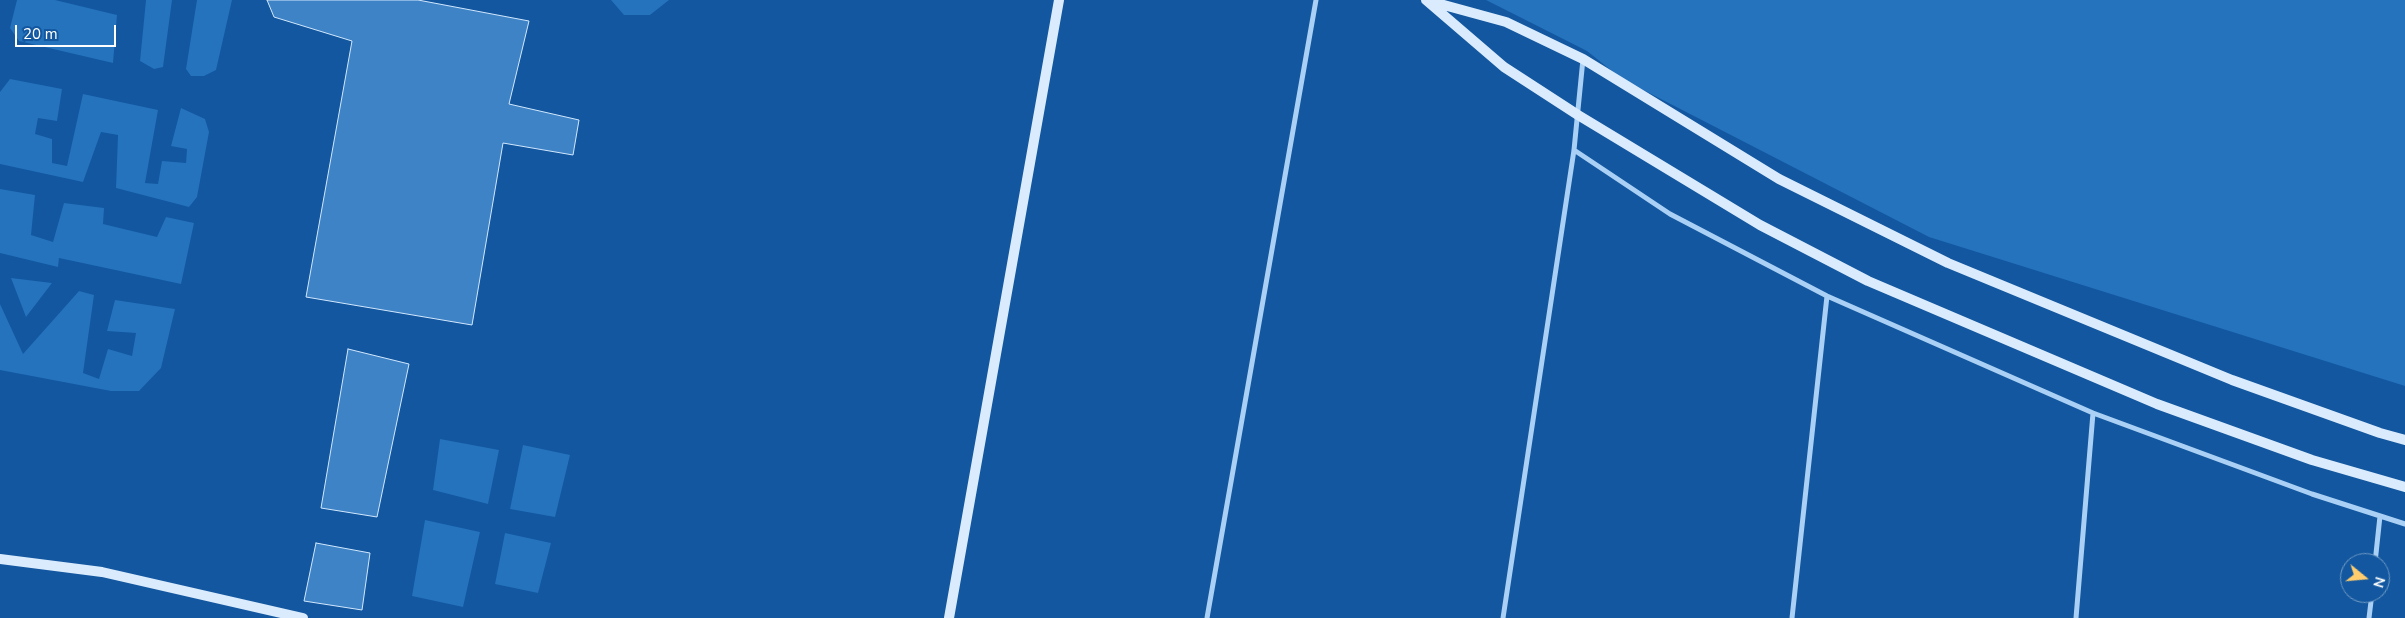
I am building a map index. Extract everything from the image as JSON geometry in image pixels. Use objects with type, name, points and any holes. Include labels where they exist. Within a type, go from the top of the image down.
[{"type":"street","points":[[949,618],[1059,0]]},
{"type":"street","points":[[1208,618],[1316,0]]},
{"type":"street","points":[[1426,0],[1506,22],[1583,59],[1779,179],[1948,263],[2232,380],[2380,433],[2405,440]]},
{"type":"street","points":[[1426,0],[1504,67],[1578,115],[1760,225],[1868,281],[2157,404],[2312,460],[2405,487]]},
{"type":"street","points":[[1503,618],[1574,150],[1583,59]]},
{"type":"street","points":[[1574,150],[1670,214],[1827,296],[2093,413],[2312,494],[2405,524]]},
{"type":"street","points":[[1792,618],[1827,296]]},
{"type":"street","points":[[2076,618],[2093,413]]},
{"type":"street","points":[[2376,553],[2380,516]]},
{"type":"street","points":[[0,559],[102,572],[302,618]]},
{"type":"street","points":[[2369,618],[2371,603]]},
{"type":"shaded area","points":[[17,0],[55,0],[117,15],[113,63],[19,41],[10,28]]},
{"type":"shaded area","points":[[146,0],[172,0],[163,67],[154,69],[140,61]]},
{"type":"shaded area","points":[[197,0],[232,0],[216,70],[204,76],[191,76],[186,69]]},
{"type":"shaded area","points":[[611,0],[669,0],[650,15],[624,15]]},
{"type":"shaded area","points":[[1486,0],[2405,0],[2405,386],[1929,237],[1622,79],[1587,51]]},
{"type":"shaded area","points":[[10,79],[62,89],[57,121],[38,118],[35,134],[52,139],[52,163],[67,166],[83,94],[158,110],[145,183],[158,184],[162,161],[186,163],[187,149],[171,146],[181,108],[205,119],[209,132],[197,197],[189,207],[116,188],[118,135],[101,132],[83,182],[0,164],[0,92]]},
{"type":"shaded area","points":[[0,189],[35,195],[31,235],[53,242],[64,203],[104,208],[103,224],[157,237],[166,217],[194,223],[181,284],[59,258],[58,267],[0,253]]},
{"type":"shaded area","points":[[11,278],[52,283],[26,317]]},
{"type":"shaded area","points":[[79,291],[94,295],[83,373],[99,379],[108,349],[132,356],[136,333],[107,331],[115,300],[175,309],[161,368],[139,391],[111,391],[0,370],[0,304],[23,354]]},
{"type":"shaded area","points":[[440,439],[499,450],[488,504],[433,490]]},
{"type":"shaded area","points":[[523,445],[570,455],[555,517],[510,509]]},
{"type":"shaded area","points":[[425,520],[480,532],[463,607],[412,596]]},
{"type":"shaded area","points":[[505,533],[551,543],[538,593],[495,584]]},
{"type":"building","points":[[267,0],[418,0],[529,21],[509,104],[579,120],[573,155],[503,143],[472,325],[306,297],[352,41],[274,17]]},
{"type":"building","points":[[348,349],[409,364],[377,517],[321,508]]},
{"type":"building","points":[[316,543],[370,553],[362,610],[304,601]]}]
